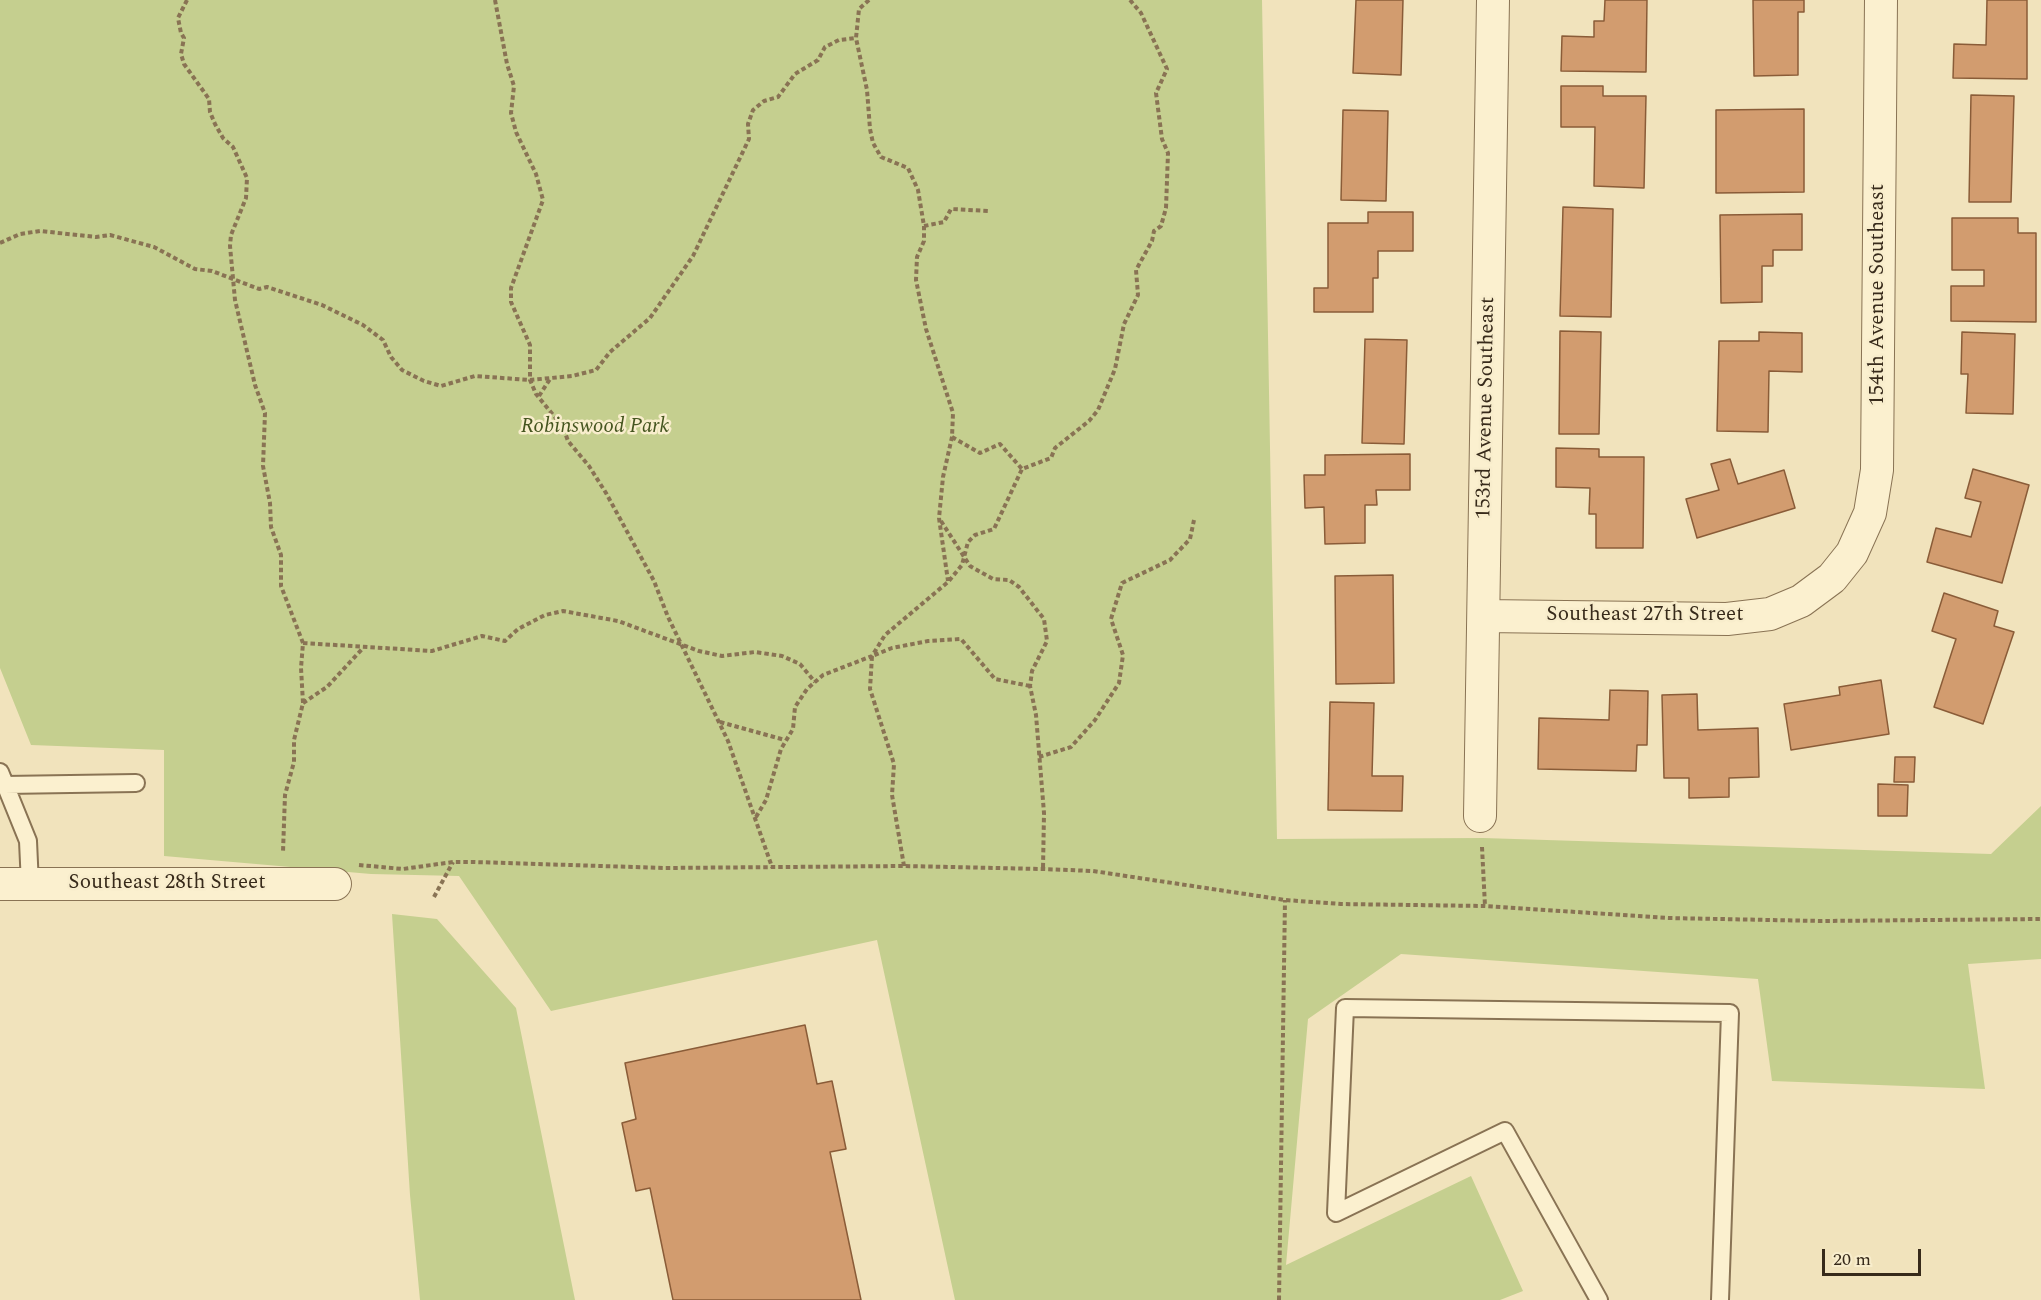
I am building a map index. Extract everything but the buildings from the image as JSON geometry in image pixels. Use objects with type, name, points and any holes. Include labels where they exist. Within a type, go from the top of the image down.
[{"type":"street","name":"153rd Avenue Southeast","points":[[1480,816],[1493,0]]},
{"type":"street","name":"154th Avenue Southeast","points":[[1832,578],[1852,553],[1870,513],[1877,470],[1881,0]]},
{"type":"street","name":"Southeast 27th Street","points":[[1484,616],[1727,619],[1770,614],[1801,601],[1832,578]]},
{"type":"street","name":"Southeast 28th Street","points":[[15,885],[342,874]]},
{"type":"lane","points":[[15,885],[28,842],[3,779],[136,783]]},
{"type":"lane","points":[[1599,1300],[1505,1131],[1336,1213],[1345,1008],[1731,1013],[1720,1300]]},
{"type":"path","points":[[187,0],[178,18],[184,38],[182,54],[184,64],[209,99],[214,124],[223,138],[233,147],[247,178],[246,198],[231,235],[235,300],[255,385],[265,413],[263,466],[270,503],[271,527],[281,555],[281,586],[303,643],[301,668],[303,703],[294,740],[294,762],[283,807],[283,862]]},
{"type":"path","points":[[495,0],[507,64],[514,87],[511,113],[516,132],[536,174],[543,200],[511,288],[511,302],[530,345],[530,380],[539,396],[563,427],[568,441],[589,466],[654,581],[719,722],[756,817],[772,867]]},
{"type":"path","points":[[869,0],[859,9],[856,38],[867,90],[873,142],[881,157],[908,168],[918,190],[924,241],[917,257],[916,280],[926,329],[953,413],[952,437],[943,477],[939,518],[948,582]]},
{"type":"path","points":[[904,866],[892,795],[894,764],[870,689],[872,656],[885,635],[948,582],[962,565],[964,555],[975,535],[994,528],[1022,469],[1051,458],[1055,448],[1089,422],[1098,410],[1115,369],[1124,324],[1138,295],[1136,270],[1152,241],[1154,231],[1161,226],[1164,218],[1168,153],[1162,139],[1156,93],[1167,69],[1141,13],[1130,0]]},
{"type":"path","points":[[0,243],[20,234],[40,231],[96,237],[110,235],[154,247],[195,269],[212,271],[259,289],[267,287],[322,305],[363,325],[383,340],[391,357],[402,370],[424,381],[441,386],[475,376],[530,380],[596,370],[610,352],[650,318],[693,256],[721,202],[749,139],[748,124],[753,110],[764,101],[778,97],[795,74],[818,60],[825,47],[839,40],[856,38]]},
{"type":"path","points":[[924,226],[944,222],[951,209],[988,211]]},
{"type":"path","points":[[539,396],[551,378]]},
{"type":"path","points":[[952,437],[981,453],[1000,444],[1022,469]]},
{"type":"path","points":[[939,518],[970,566],[993,579],[1009,580],[1019,587],[1044,619],[1047,641],[1032,671],[1030,686],[1036,715],[1044,813],[1043,869]]},
{"type":"path","points":[[1039,757],[1071,747],[1095,720],[1119,683],[1123,655],[1111,619],[1122,583],[1170,560],[1190,540],[1194,520]]},
{"type":"path","points":[[303,643],[374,649],[402,647],[432,651],[482,636],[505,640],[518,629],[545,615],[563,611],[618,621],[699,651],[722,656],[755,652],[782,656],[800,664],[815,682]]},
{"type":"path","points":[[756,817],[766,800],[785,740],[792,729],[795,707],[823,675],[892,648],[928,640],[961,639],[995,680],[1030,686]]},
{"type":"path","points":[[303,703],[327,687],[363,647]]},
{"type":"path","points":[[719,722],[785,740]]},
{"type":"path","points":[[1480,816],[1485,906]]},
{"type":"path","points":[[342,874],[453,862],[665,868],[904,866],[1043,869],[1093,871],[1286,900],[1341,904],[1485,906],[1680,919],[1822,921],[2041,919]]},
{"type":"path","points":[[434,897],[453,862]]},
{"type":"path","points":[[1279,1300],[1286,900]]},
{"type":"green space","name":"Robinswood Park","points":[[0,0],[1262,0],[1277,839],[1483,838],[1991,854],[2041,806],[2041,959],[1968,964],[1985,1089],[1772,1081],[1758,979],[1401,954],[1308,1019],[1286,1265],[1471,1176],[1523,1291],[1500,1300],[955,1300],[877,940],[551,1011],[459,876],[371,874],[164,856],[164,750],[31,745],[0,668]]},
{"type":"green space","points":[[392,914],[437,919],[516,1008],[575,1300],[420,1300],[410,1195]]}]
